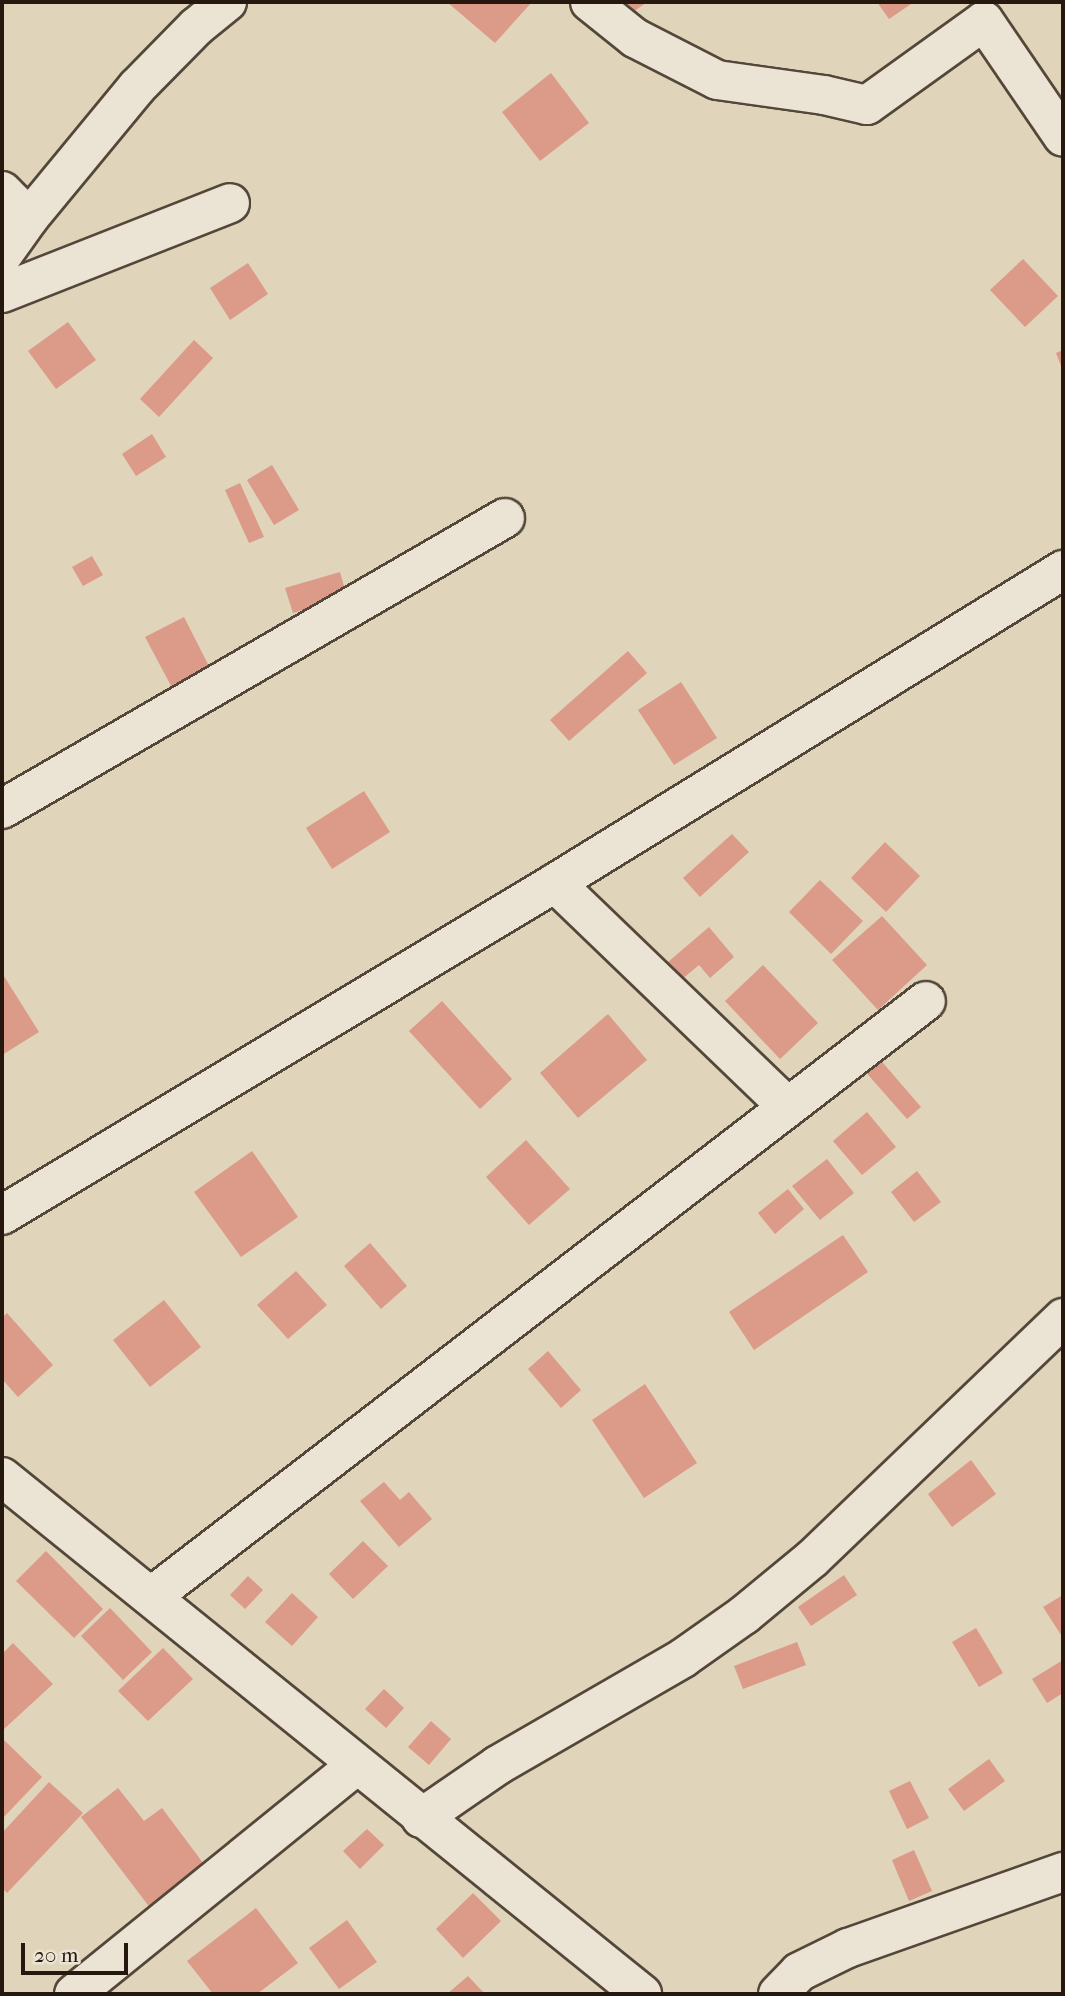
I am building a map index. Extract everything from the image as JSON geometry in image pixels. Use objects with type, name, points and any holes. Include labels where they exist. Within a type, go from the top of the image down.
[{"type":"street","points":[[2,256],[29,218],[137,87],[187,14],[227,2]]},
{"type":"street","points":[[590,2],[635,38],[717,80],[824,95],[867,105],[984,21],[1063,137]]},
{"type":"street","points":[[2,191],[29,218]]},
{"type":"street","points":[[2,293],[230,203]]},
{"type":"street","points":[[2,809],[505,518]]},
{"type":"street","points":[[2,1215],[555,883],[1063,570]]},
{"type":"street","points":[[555,883],[788,1107]]},
{"type":"street","points":[[152,1597],[926,1001]]},
{"type":"street","points":[[421,1818],[499,1765],[683,1658],[744,1615],[813,1558],[1063,1318]]},
{"type":"street","points":[[2,1477],[356,1766],[642,1994]]},
{"type":"street","points":[[74,1994],[356,1766]]},
{"type":"street","points":[[778,1994],[799,1972],[848,1948],[1063,1872]]},
{"type":"building","points":[[447,2],[532,2],[495,43]]},
{"type":"building","points":[[609,2],[647,2],[622,20]]},
{"type":"building","points":[[877,2],[914,2],[889,19]]},
{"type":"building","points":[[551,73],[589,123],[540,161],[502,112]]},
{"type":"building","points":[[1023,259],[1058,296],[1025,327],[990,290]]},
{"type":"building","points":[[248,263],[268,294],[230,320],[210,288]]},
{"type":"building","points":[[68,322],[96,360],[56,389],[28,351]]},
{"type":"building","points":[[194,340],[213,358],[159,417],[140,399]]},
{"type":"building","points":[[1063,350],[1063,371],[1056,353]]},
{"type":"building","points":[[152,434],[166,457],[136,476],[122,454]]},
{"type":"building","points":[[272,465],[299,510],[274,525],[247,480]]},
{"type":"building","points":[[240,483],[264,537],[249,543],[225,490]]},
{"type":"building","points":[[92,556],[103,575],[83,586],[72,567]]},
{"type":"building","points":[[340,572],[347,597],[293,613],[285,588]]},
{"type":"building","points":[[184,617],[215,678],[177,697],[145,637]]},
{"type":"building","points":[[628,651],[647,673],[569,741],[550,720]]},
{"type":"building","points":[[681,682],[717,738],[674,765],[638,710]]},
{"type":"building","points":[[364,791],[390,832],[332,869],[306,828]]},
{"type":"building","points":[[732,834],[749,852],[700,897],[683,878]]},
{"type":"building","points":[[885,842],[920,876],[886,912],[851,878]]},
{"type":"building","points":[[820,880],[863,921],[831,954],[789,912]]},
{"type":"building","points":[[882,916],[927,965],[878,1010],[832,960]]},
{"type":"building","points":[[709,927],[734,957],[710,978],[699,965],[675,985],[661,968]]},
{"type":"building","points":[[763,965],[818,1023],[780,1059],[725,1001]]},
{"type":"building","points":[[2,973],[39,1032],[2,1055]]},
{"type":"building","points":[[442,1001],[512,1079],[480,1109],[409,1031]]},
{"type":"building","points":[[608,1014],[647,1060],[578,1118],[540,1073]]},
{"type":"building","points":[[877,1056],[921,1107],[907,1119],[863,1069]]},
{"type":"building","points":[[867,1112],[896,1147],[862,1175],[833,1141]]},
{"type":"building","points":[[526,1140],[570,1189],[529,1225],[486,1177]]},
{"type":"building","points":[[252,1151],[298,1217],[241,1257],[194,1192]]},
{"type":"building","points":[[827,1159],[854,1193],[820,1220],[792,1186]]},
{"type":"building","points":[[917,1171],[941,1202],[914,1222],[891,1192]]},
{"type":"building","points":[[788,1189],[804,1209],[775,1234],[758,1213]]},
{"type":"building","points":[[843,1235],[868,1272],[754,1350],[729,1312]]},
{"type":"building","points":[[370,1243],[407,1286],[381,1309],[344,1266]]},
{"type":"building","points":[[296,1271],[327,1305],[288,1339],[257,1305]]},
{"type":"building","points":[[164,1300],[201,1347],[150,1387],[113,1340]]},
{"type":"building","points":[[7,1313],[53,1365],[18,1397],[2,1379],[2,1318]]},
{"type":"building","points":[[548,1351],[581,1390],[561,1408],[528,1369]]},
{"type":"building","points":[[645,1384],[697,1463],[644,1498],[592,1420]]},
{"type":"building","points":[[971,1460],[996,1494],[952,1527],[928,1494]]},
{"type":"building","points":[[384,1482],[400,1500],[409,1492],[432,1519],[399,1547],[360,1501]]},
{"type":"building","points":[[363,1541],[388,1566],[353,1599],[329,1574]]},
{"type":"building","points":[[46,1551],[103,1609],[74,1638],[16,1581]]},
{"type":"building","points":[[844,1575],[857,1595],[811,1626],[798,1607]]},
{"type":"building","points":[[248,1576],[263,1590],[245,1609],[230,1595]]},
{"type":"building","points":[[292,1593],[318,1617],[292,1646],[265,1622]]},
{"type":"building","points":[[1063,1595],[1063,1638],[1043,1607]]},
{"type":"building","points":[[110,1608],[152,1652],[123,1680],[81,1636]]},
{"type":"building","points":[[976,1628],[1003,1673],[979,1687],[952,1642]]},
{"type":"building","points":[[797,1642],[806,1665],[743,1689],[734,1666]]},
{"type":"building","points":[[13,1643],[53,1684],[4,1729],[2,1654]]},
{"type":"building","points":[[163,1648],[193,1679],[148,1721],[118,1691]]},
{"type":"building","points":[[1063,1660],[1063,1693],[1047,1703],[1032,1679]]},
{"type":"building","points":[[384,1689],[404,1708],[386,1728],[365,1709]]},
{"type":"building","points":[[431,1721],[451,1739],[429,1765],[408,1747]]},
{"type":"building","points":[[2,1738],[42,1777],[2,1819]]},
{"type":"building","points":[[989,1759],[1005,1781],[964,1811],[948,1789]]},
{"type":"building","points":[[910,1781],[929,1818],[907,1829],[889,1791]]},
{"type":"building","points":[[49,1782],[83,1813],[7,1893],[2,1888],[2,1833]]},
{"type":"building","points":[[118,1788],[144,1821],[162,1808],[209,1871],[154,1913],[81,1817]]},
{"type":"building","points":[[367,1829],[384,1845],[360,1869],[343,1851]]},
{"type":"building","points":[[914,1850],[932,1891],[909,1901],[892,1860]]},
{"type":"building","points":[[473,1893],[501,1921],[463,1958],[436,1929]]},
{"type":"building","points":[[256,1908],[298,1963],[257,1994],[213,1994],[187,1961]]},
{"type":"building","points":[[347,1920],[377,1962],[339,1989],[309,1948]]},
{"type":"building","points":[[468,1976],[485,1994],[447,1994]]}]
